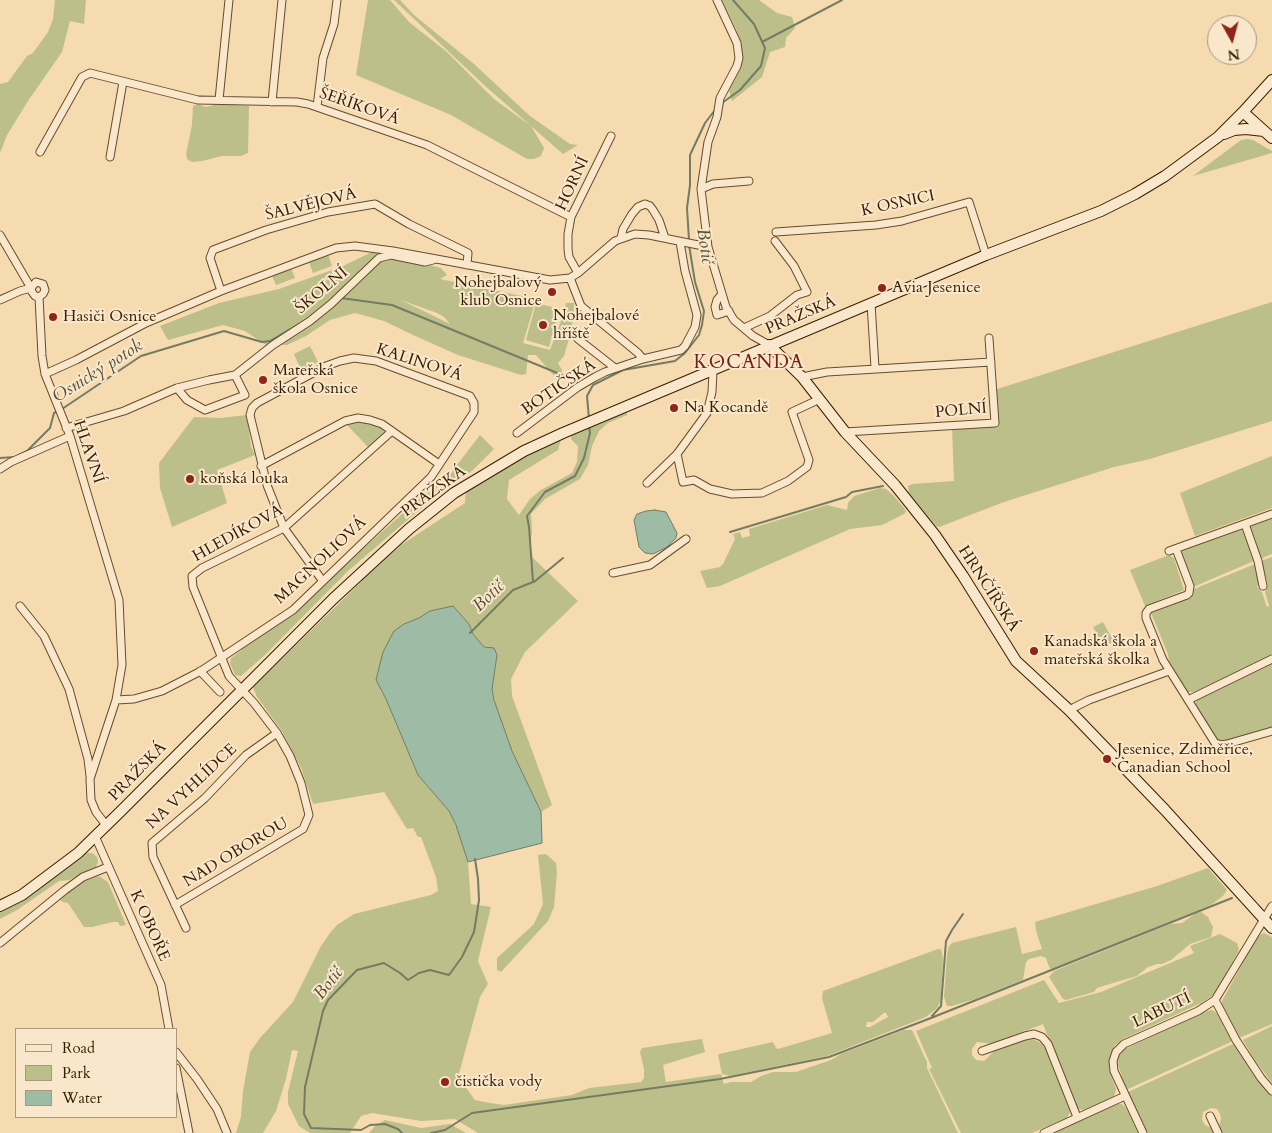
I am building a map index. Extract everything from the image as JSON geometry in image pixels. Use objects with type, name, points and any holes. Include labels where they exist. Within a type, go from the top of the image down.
[{"type":"main road","points":[[1218,137],[1272,80]]},
{"type":"main road","points":[[1243,112],[1268,134]]},
{"type":"main road","points":[[1218,137],[1240,129],[1252,129],[1268,134]]},
{"type":"main road","name":"PRAŽSKÁ","points":[[0,906],[22,895],[78,853],[378,556],[454,493],[524,451],[590,421],[986,255],[1101,211],[1165,176],[1218,137]]},
{"type":"main road","name":"HRNČÍŘSKÁ","points":[[769,345],[802,377],[845,432],[895,485],[935,535],[1016,661],[1069,710],[1165,810],[1272,928]]},
{"type":"street","points":[[218,100],[229,0]]},
{"type":"street","points":[[272,102],[282,0]]},
{"type":"street","points":[[317,107],[322,58],[334,24],[337,0]]},
{"type":"street","points":[[717,0],[737,43],[739,58],[719,105],[708,142],[701,189],[708,246],[728,311],[734,320],[753,336],[769,345]]},
{"type":"street","name":"ŠEŘÍKOVÁ","points":[[40,152],[82,77],[90,73],[198,100],[303,103],[317,107],[427,145],[571,217]]},
{"type":"street","points":[[110,157],[123,82]]},
{"type":"street","name":"HORNÍ","points":[[578,273],[569,257],[568,250],[571,217],[611,136]]},
{"type":"street","points":[[701,189],[713,184],[749,181]]},
{"type":"street","name":"K OSNICI","points":[[776,232],[876,225],[902,221],[969,202],[986,255]]},
{"type":"street","name":"ŠALVĚJOVÁ","points":[[221,291],[210,258],[214,250],[266,230],[328,212],[375,204],[409,224],[468,253],[467,265]]},
{"type":"street","points":[[621,238],[623,229],[632,214],[638,207],[645,204],[650,206],[659,220],[665,238]]},
{"type":"street","points":[[45,374],[146,323],[221,291],[336,248],[355,246],[550,280],[570,278],[621,238],[642,234],[683,243],[708,246]]},
{"type":"street","points":[[0,235],[31,288],[33,294],[39,296],[45,290],[43,284],[36,282],[31,288],[0,300]]},
{"type":"street","points":[[744,328],[770,316],[797,295],[807,292],[794,266],[775,241]]},
{"type":"street","name":"BOTIČSKÁ","points":[[517,433],[578,387],[600,374],[683,348],[696,323],[696,308],[687,281],[683,243]]},
{"type":"street","name":"ŠKOLNÍ","points":[[235,376],[272,345],[310,321],[331,304],[379,258],[391,255],[424,262],[435,260]]},
{"type":"street","points":[[570,278],[581,306],[643,359]]},
{"type":"street","points":[[722,294],[717,300],[715,307],[717,316],[728,311]]},
{"type":"street","name":"HLAVNÍ","points":[[39,296],[42,356],[45,374],[70,436],[119,600],[122,665],[116,700],[90,779],[91,800],[96,812],[106,825]]},
{"type":"street","points":[[871,303],[875,368]]},
{"type":"street","name":"POLNÍ","points":[[845,432],[995,424],[989,338]]},
{"type":"street","points":[[578,339],[615,368]]},
{"type":"street","name":"KALINOVÁ","points":[[322,580],[284,528],[261,466],[250,414],[252,408],[257,403],[326,366],[354,358],[376,361],[467,394],[474,403]]},
{"type":"street","points":[[802,377],[827,372],[875,368],[991,362]]},
{"type":"street","points":[[647,483],[677,454],[706,413],[712,392],[713,371]]},
{"type":"street","points":[[66,428],[124,411],[177,388],[209,380],[235,376],[245,395],[205,410],[187,400],[177,388]]},
{"type":"street","points":[[677,454],[683,482],[694,480],[710,490],[732,494],[762,493],[788,481],[807,467],[809,460],[792,412],[820,399]]},
{"type":"street","name":"MAGNOLIOVÁ","points":[[116,700],[134,699],[162,691],[200,671],[293,610],[431,477],[474,412],[474,403]]},
{"type":"street","points":[[261,466],[345,421],[358,418],[382,424],[439,464]]},
{"type":"street","name":"HLEDÍKOVÁ","points":[[242,690],[229,676],[193,587],[192,576],[202,568],[284,528],[392,431]]},
{"type":"street","points":[[0,469],[11,462],[70,436]]},
{"type":"street","points":[[1271,734],[1227,744],[1218,744],[1213,740],[1163,660],[1146,615],[1149,610],[1187,595],[1190,591],[1190,586],[1172,550],[1272,514]]},
{"type":"street","points":[[1245,524],[1258,561],[1263,586]]},
{"type":"street","points":[[613,574],[650,565],[686,539]]},
{"type":"street","points":[[20,606],[44,636],[69,689],[88,758],[90,779]]},
{"type":"street","points":[[1188,700],[1272,659]]},
{"type":"street","points":[[200,671],[220,692]]},
{"type":"street","points":[[1069,710],[1089,700],[1169,671]]},
{"type":"street","name":"NAD OBOROU","points":[[175,905],[303,828],[307,822],[309,815],[301,783],[290,756],[277,733],[242,690]]},
{"type":"street","name":"NA VYHLÍDCE","points":[[186,928],[153,857],[152,843],[205,798],[246,755],[277,733]]},
{"type":"street","name":"K OBOŘE","points":[[95,836],[161,985],[169,1028]]},
{"type":"street","points":[[0,943],[64,890],[83,877],[108,867]]},
{"type":"street","name":"LABUTÍ","points":[[1142,1133],[1113,1066],[1114,1056],[1119,1048],[1198,1011],[1215,1000],[1272,906]]},
{"type":"street","points":[[1215,1000],[1236,1040],[1272,1091]]},
{"type":"street","points":[[982,1051],[1025,1036],[1034,1034],[1042,1037],[1048,1044],[1077,1117]]},
{"type":"street","points":[[178,1055],[217,1109],[226,1133]]},
{"type":"street","points":[[178,1078],[189,1133]]},
{"type":"street","points":[[1048,1132],[1125,1096]]},
{"type":"street","points":[[1210,1116],[1218,1133]]},
{"type":"green space","points":[[55,0],[86,0],[84,24],[70,21],[62,52],[7,135],[0,153],[0,84],[8,82],[48,32],[53,19]]},
{"type":"green space","points":[[368,0],[390,0],[409,22],[447,52],[494,99],[531,126],[544,148],[541,156],[527,159],[451,115],[356,75]]},
{"type":"green space","points":[[394,0],[400,0],[414,15],[474,64],[530,116],[570,144],[578,145],[563,154],[484,85]]},
{"type":"green space","points":[[722,0],[759,0],[777,13],[792,17],[795,28],[786,38],[785,47],[770,52],[762,77],[732,101],[729,91],[741,67],[742,48],[737,31]]},
{"type":"green space","points":[[197,104],[206,107],[217,104],[249,106],[248,153],[241,156],[222,156],[192,162],[187,159],[186,154],[192,125],[193,106]]},
{"type":"green space","points":[[1241,140],[1253,140],[1272,151],[1272,153],[1193,176]]},
{"type":"green space","points":[[374,251],[441,268],[447,275],[440,279],[536,299],[523,343],[550,350],[566,303],[574,303],[574,314],[569,339],[564,356],[558,363],[562,370],[560,379],[555,377],[536,355],[528,355],[526,374],[521,375],[458,355],[384,321],[355,313],[330,320],[306,336],[287,345],[266,345],[245,331],[223,325],[168,340],[160,326],[219,303],[279,289],[343,266]],"holes":[[[401,300],[437,313],[450,324]]]},
{"type":"green space","points":[[328,254],[332,266],[313,273],[309,262]]},
{"type":"green space","points":[[291,268],[295,278],[276,285],[272,276]]},
{"type":"green space","points":[[1272,302],[1272,421],[1150,459],[1114,467],[1004,502],[939,527],[936,526],[909,493],[908,486],[912,484],[954,481],[952,427],[993,425],[994,390]]},
{"type":"green space","name":"Nohejbalové hřiště","points":[[536,303],[560,309],[549,347],[526,340]]},
{"type":"green space","points":[[310,346],[318,362],[301,370],[294,354]]},
{"type":"green space","points":[[627,410],[627,415],[608,423],[599,431],[592,446],[588,465],[580,479],[545,499],[531,514],[532,532],[530,546],[533,558],[578,601],[525,652],[511,679],[512,696],[552,805],[541,812],[512,751],[498,715],[492,689],[497,655],[494,648],[484,647],[473,634],[469,624],[453,606],[430,611],[404,624],[380,689],[418,775],[449,811],[456,825],[468,862],[471,904],[491,907],[478,961],[488,984],[480,997],[458,1077],[475,1100],[490,1103],[504,1105],[572,1095],[589,1088],[641,1082],[644,1078],[640,1052],[642,1048],[702,1039],[705,1052],[663,1065],[666,1082],[721,1074],[724,1084],[751,1082],[773,1072],[796,1072],[831,1060],[841,1054],[904,1030],[912,1030],[927,1062],[927,1068],[958,1133],[478,1133],[455,1119],[421,1121],[372,1113],[361,1116],[350,1133],[310,1133],[299,1126],[288,1104],[288,1092],[298,1051],[292,1050],[286,1079],[276,1111],[263,1133],[236,1133],[241,1117],[243,1091],[250,1052],[260,1038],[293,1002],[321,946],[330,933],[337,925],[354,914],[431,895],[438,891],[436,877],[421,837],[418,837],[413,828],[407,829],[384,792],[313,804],[301,768],[282,731],[257,697],[253,687],[362,581],[361,579],[387,556],[465,503],[466,489],[506,465],[562,436],[558,450],[509,480],[507,499],[519,515],[530,499],[541,490],[572,473],[577,462],[578,446],[571,439],[572,432]]},
{"type":"green space","name":"koňská louka","points":[[247,415],[251,446],[255,455],[217,470],[227,503],[172,527],[160,488],[159,463],[194,417],[220,418]]},
{"type":"green space","points":[[366,422],[382,428],[384,432],[369,448],[346,424]]},
{"type":"green space","points":[[480,435],[494,449],[473,470],[425,505],[348,571],[265,655],[241,676],[235,675],[230,663],[231,658],[242,650],[241,648],[306,603],[337,572],[420,498],[450,474]]},
{"type":"green space","points":[[1272,456],[1272,508],[1195,536],[1180,493]]},
{"type":"green space","points":[[880,488],[886,489],[893,495],[904,508],[906,512],[904,514],[882,525],[850,529],[720,586],[707,588],[700,571],[720,567],[723,564],[735,539],[733,534],[740,532],[742,538],[750,536],[749,529],[827,505],[847,510],[848,503],[854,496]]},
{"type":"green space","points":[[1272,517],[1272,554],[1260,559],[1249,527]]},
{"type":"green space","points":[[1241,529],[1254,561],[1193,587],[1181,554],[1182,551]]},
{"type":"green space","points":[[1169,555],[1174,558],[1184,590],[1145,606],[1130,570]]},
{"type":"green space","points":[[1272,557],[1272,655],[1204,688],[1188,692],[1169,661],[1168,654],[1151,613],[1191,598],[1194,594],[1194,589],[1255,564],[1259,582],[1257,587],[1262,592],[1267,607],[1269,606],[1265,592],[1268,585],[1261,561]]},
{"type":"green space","points":[[1103,622],[1114,642],[1104,647],[1093,627]]},
{"type":"green space","points":[[1272,663],[1272,727],[1225,741],[1217,740],[1195,706],[1196,700],[1204,694],[1207,695]]},
{"type":"green space","points":[[84,853],[92,853],[97,857],[96,867],[69,880],[59,881],[17,910],[0,919],[0,911],[26,896]]},
{"type":"green space","points":[[546,854],[556,863],[554,907],[548,921],[501,972],[497,970],[497,958],[534,924],[543,904],[538,855]]},
{"type":"green space","points":[[1208,868],[1227,890],[1223,896],[1211,905],[1057,968],[1051,969],[1046,958],[1041,956],[1029,959],[1026,962],[1023,980],[972,1000],[947,1006],[944,997],[947,954],[952,943],[1016,927],[1022,954],[1042,949],[1035,922],[1157,886]]},
{"type":"green space","points":[[99,876],[108,882],[126,925],[120,926],[118,922],[113,922],[84,927],[68,903],[59,899],[79,883]]},
{"type":"green space","points":[[1201,912],[1208,917],[1213,927],[1211,937],[1190,944],[1171,960],[1148,967],[1137,976],[1066,1000],[1063,999],[1049,977],[1054,971],[1170,924],[1182,923],[1196,913]]},
{"type":"green space","points":[[1264,933],[1272,937],[1272,1024],[1239,1038],[1222,1007],[1222,1001],[1257,937]]},
{"type":"green space","points":[[1220,934],[1237,943],[1239,950],[1220,986],[1213,995],[1201,1003],[1123,1039],[1115,1045],[1109,1062],[1109,1070],[1116,1089],[1114,1097],[1084,1110],[1078,1109],[1075,1106],[1043,1024],[992,1044],[977,1042],[972,1049],[972,1055],[976,1060],[984,1061],[994,1051],[1026,1039],[1033,1039],[1041,1043],[1046,1049],[1069,1109],[1070,1112],[1067,1118],[1032,1133],[961,1133],[929,1069],[932,1068],[916,1031],[1044,980],[1059,1003],[1101,992],[1194,953],[1190,946]]},
{"type":"green space","points":[[941,949],[943,958],[941,1000],[937,1008],[926,1017],[827,1056],[730,1076],[722,1074],[719,1054],[773,1042],[778,1049],[832,1033],[822,998],[823,991]],"holes":[[[886,1013],[888,1017],[870,1027],[866,1027],[867,1022],[873,1022]]]},
{"type":"green space","points":[[1212,1010],[1218,1014],[1233,1041],[1126,1090],[1118,1064],[1119,1055],[1125,1049]]},
{"type":"green space","points":[[1272,1026],[1272,1083],[1254,1059],[1243,1040]]},
{"type":"green space","points":[[1235,1043],[1256,1076],[1272,1096],[1272,1133],[1222,1133],[1219,1127],[1220,1114],[1217,1109],[1211,1108],[1203,1112],[1202,1119],[1205,1125],[1212,1128],[1216,1133],[1148,1133],[1128,1092]]},
{"type":"green space","points":[[1117,1104],[1122,1104],[1126,1108],[1138,1133],[1056,1133],[1058,1130]]},
{"type":"green space","points":[[385,1120],[421,1128],[450,1124],[466,1133],[369,1133],[375,1126]]},
{"type":"water","points":[[655,510],[666,512],[677,533],[676,538],[667,547],[653,554],[645,553],[639,547],[634,520],[637,514]]},
{"type":"water","points":[[453,606],[469,624],[473,634],[484,647],[494,648],[497,655],[492,689],[494,700],[512,751],[541,812],[542,843],[468,862],[456,825],[449,811],[418,775],[376,680],[383,652],[394,631],[430,611]]},
{"type":"waterway","name":"Botič","points":[[722,103],[740,90],[761,66],[765,48],[754,24],[733,0]]},
{"type":"waterway","points":[[762,42],[842,0]]},
{"type":"waterway","name":"Botič","points":[[689,240],[687,208],[690,185],[690,155],[705,123],[715,110]]},
{"type":"waterway","name":"Botič","points":[[589,419],[587,396],[593,385],[623,370],[675,361],[685,353],[699,335],[704,311],[695,282],[689,245]]},
{"type":"waterway","name":"Osnický potok","points":[[341,298],[392,305],[567,377]]},
{"type":"waterway","name":"Osnický potok","points":[[62,409],[141,356],[224,331],[262,342],[270,341],[299,324]]},
{"type":"waterway","name":"Osnický potok","points":[[19,455],[27,451],[50,428],[54,413],[58,411]]},
{"type":"waterway","name":"Botič","points":[[470,633],[513,590],[533,582],[527,516],[545,492],[575,476],[584,458],[590,433],[589,426]]},
{"type":"waterway","name":"Osnický potok","points":[[0,458],[15,457]]},
{"type":"waterway","points":[[730,532],[846,497],[852,492],[883,486]]},
{"type":"waterway","points":[[534,582],[563,558]]},
{"type":"waterway","name":"Botič","points":[[402,1133],[398,1129],[385,1124],[370,1125],[361,1130],[311,1128],[304,1114],[305,1087],[323,1011],[328,1000],[357,970],[384,963],[408,980],[419,973],[430,970],[449,975],[462,957],[474,932],[479,900],[475,859]]},
{"type":"waterway","points":[[431,1133],[445,1130],[472,1113],[720,1079],[829,1057],[1232,898]]},
{"type":"waterway","points":[[932,1016],[941,1006],[946,941],[963,914]]},
{"type":"place","name":"Avia Jesenice","points":[[882,288]]},
{"type":"place","name":"Nohejbalový klub Osnice","points":[[552,292]]},
{"type":"place","name":"Hasiči Osnice","points":[[53,317]]},
{"type":"place","name":"Nohejbalové hřiště","points":[[543,325]]},
{"type":"place","name":"Mateřská škola Osnice","points":[[263,380]]},
{"type":"place","name":"Na Kocandě","points":[[674,408]]},
{"type":"place","name":"koňská louka","points":[[190,479]]},
{"type":"place","name":"Kanadská škola a mateřská školka","points":[[1034,651]]},
{"type":"place","name":"Jesenice, Zdiměřice, Canadian School","points":[[1107,759]]},
{"type":"place","name":"čistička vody","points":[[445,1082]]},
{"type":"district","name":"KOCANDA","points":[[749,364]]}]
